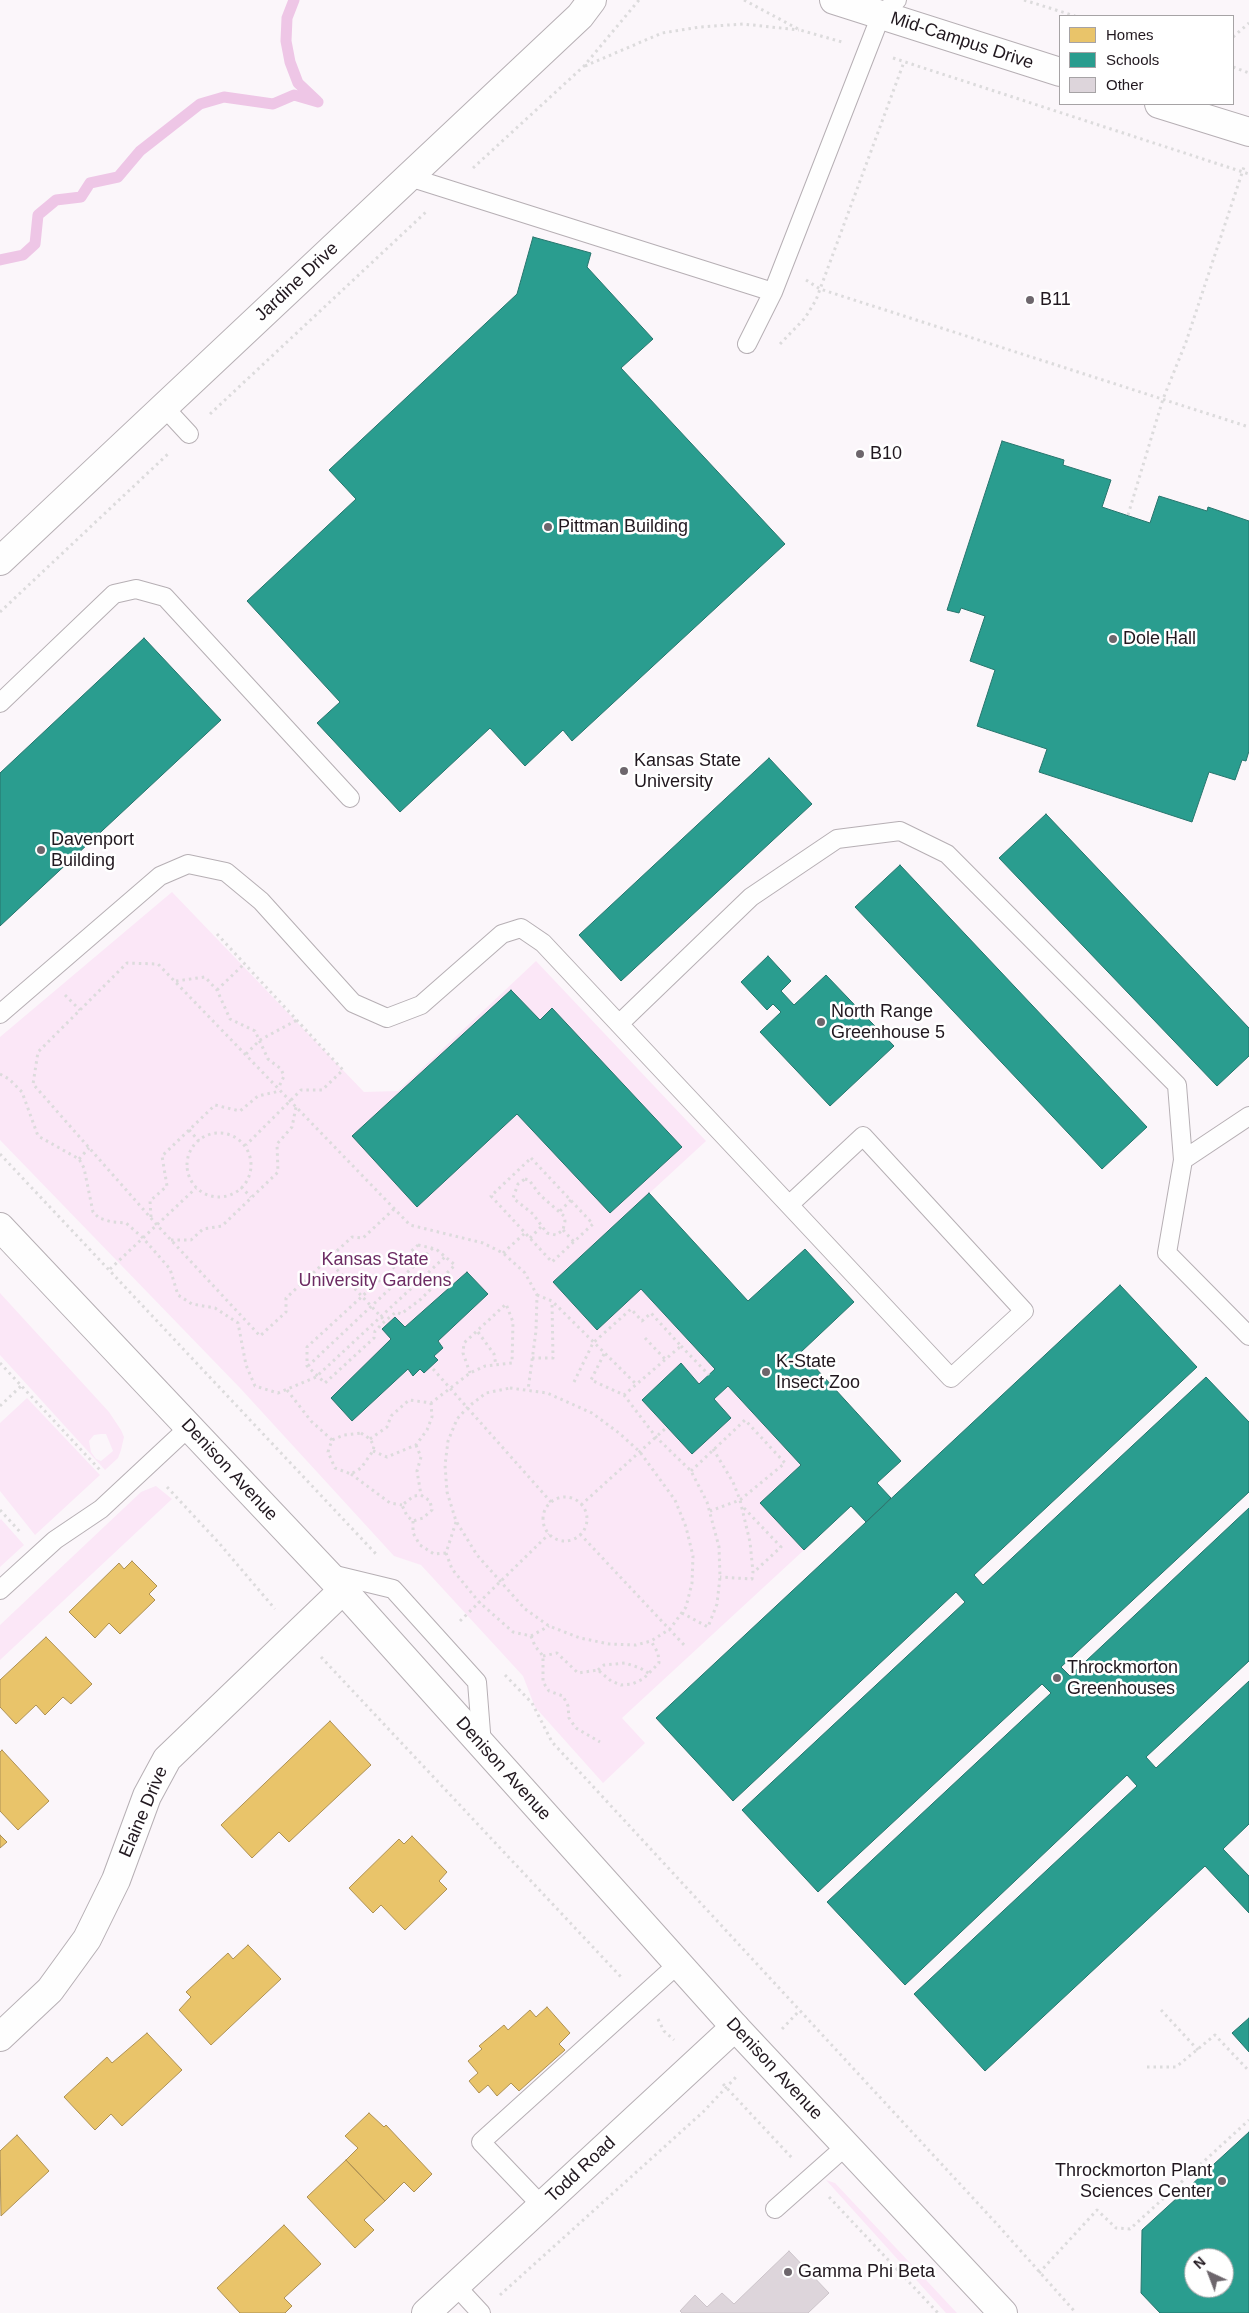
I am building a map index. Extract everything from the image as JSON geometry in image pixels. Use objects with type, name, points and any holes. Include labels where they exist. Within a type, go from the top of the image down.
[{"type":"street","name":"Jardine Drive","points":[[0,561],[580,16],[592,0]]},
{"type":"street","name":"Mid-Campus Drive","points":[[834,0],[889,8],[1059,72]]},
{"type":"street","points":[[1161,105],[1248,144]]},
{"type":"street","name":"Denison Avenue","points":[[0,1227],[334,1581],[735,2028],[1003,2313]]},
{"type":"street","name":"Elaine Drive","points":[[0,2036],[50,1990],[87,1939],[116,1880],[147,1796],[167,1759],[299,1633],[334,1581]]},
{"type":"street","name":"Todd Road","points":[[426,2313],[735,2028]]},
{"type":"lane","points":[[747,344],[784,266],[868,50],[889,8]]},
{"type":"lane","points":[[409,177],[773,292]]},
{"type":"lane","points":[[164,407],[189,434]]},
{"type":"lane","points":[[2,698],[114,594],[136,589],[165,596],[350,798]]},
{"type":"lane","points":[[619,1024],[751,897],[837,839],[900,831],[947,854],[1177,1085],[1184,1160],[1167,1252],[1249,1336]]},
{"type":"lane","points":[[0,1014],[160,876],[188,864],[226,872],[261,901],[353,1003],[387,1018],[422,1005],[502,934],[521,928],[543,943],[789,1205],[952,1378],[1024,1311],[863,1136],[789,1205]]},
{"type":"lane","points":[[1184,1160],[1249,1116]]},
{"type":"lane","points":[[0,1590],[55,1540],[101,1509],[189,1428]]},
{"type":"lane","points":[[334,1581],[393,1589],[445,1646],[477,1682],[482,1746]]},
{"type":"lane","points":[[542,2206],[480,2142],[678,1964]]},
{"type":"lane","points":[[775,2209],[846,2146]]},
{"type":"lane","points":[[456,2286],[481,2313]]},
{"type":"path","points":[[0,612],[449,190],[584,66],[639,0]]},
{"type":"path","points":[[744,0],[800,30]]},
{"type":"path","points":[[1024,0],[1072,15]]},
{"type":"path","points":[[1234,36],[1249,23]]},
{"type":"path","points":[[584,66],[662,33],[700,27],[743,24],[800,30],[868,50],[1249,174]]},
{"type":"path","points":[[778,346],[805,318],[820,289],[904,62]]},
{"type":"path","points":[[1234,67],[1249,72]]},
{"type":"path","points":[[1128,515],[1163,399],[1186,342],[1243,172],[1248,144]]},
{"type":"path","points":[[784,266],[820,289],[1249,427]]},
{"type":"path","points":[[217,934],[343,1070],[322,1090],[301,1090],[246,1145]]},
{"type":"path","points":[[394,1209],[363,1238],[352,1237],[286,1298],[286,1312],[260,1336],[157,1225],[33,1084],[38,1052],[127,964],[158,964],[410,1225],[483,1244],[503,1254],[525,1273],[536,1295],[536,1331],[528,1390]]},
{"type":"path","points":[[217,990],[244,964]]},
{"type":"path","points":[[176,982],[205,977],[217,990],[230,1019],[255,1031],[268,1058],[281,1068],[284,1076],[280,1090]]},
{"type":"path","points":[[64,994],[80,1010]]},
{"type":"path","points":[[246,1054],[260,1040],[297,1020]]},
{"type":"path","points":[[0,1074],[9,1079],[22,1092],[38,1136],[79,1159],[84,1168],[93,1212],[100,1218],[126,1224],[143,1238],[170,1269],[178,1295],[192,1304],[215,1308],[238,1322],[246,1365],[255,1386],[278,1394],[316,1377],[446,1256]]},
{"type":"path","points":[[151,1218],[150,1202],[167,1186],[162,1156],[215,1105],[240,1111],[258,1096],[280,1090]]},
{"type":"path","points":[[171,1240],[191,1240],[203,1229],[222,1226],[278,1172],[277,1144],[292,1127],[296,1107]]},
{"type":"path","points":[[189,1130],[199,1141]]},
{"type":"path","points":[[228,1133],[246,1145],[252,1163],[247,1182],[232,1195],[213,1197],[196,1188],[187,1169],[191,1148],[207,1134],[228,1133]]},
{"type":"path","points":[[79,1159],[90,1148]]},
{"type":"path","points":[[0,1154],[110,1269],[381,1560]]},
{"type":"path","points":[[532,1158],[571,1200],[593,1224],[552,1262],[491,1196],[532,1158]]},
{"type":"path","points":[[511,1177],[518,1184]]},
{"type":"path","points":[[525,1179],[529,1180],[548,1202],[560,1211],[565,1221],[563,1230],[556,1235],[547,1233],[533,1214],[513,1198],[518,1184],[525,1179]]},
{"type":"path","points":[[241,1187],[251,1197]]},
{"type":"path","points":[[110,1269],[196,1188]]},
{"type":"path","points":[[560,1211],[571,1200]]},
{"type":"path","points":[[530,1238],[541,1227]]},
{"type":"path","points":[[563,1230],[574,1242]]},
{"type":"path","points":[[503,1254],[525,1234]]},
{"type":"path","points":[[418,1245],[433,1248],[446,1256],[454,1265],[421,1299],[401,1314],[396,1312],[385,1321],[375,1331],[374,1338],[325,1383],[316,1377],[307,1366],[307,1347],[418,1245]]},
{"type":"path","points":[[307,1366],[433,1248]]},
{"type":"path","points":[[328,1260],[385,1321]]},
{"type":"path","points":[[536,1295],[552,1301],[636,1384]]},
{"type":"path","points":[[532,1358],[553,1358],[552,1301]]},
{"type":"path","points":[[370,1439],[388,1427],[391,1416],[402,1404],[409,1400],[431,1403],[470,1374],[486,1366],[512,1363],[513,1322],[506,1304],[464,1343],[463,1353],[470,1374]]},
{"type":"path","points":[[574,1382],[592,1342],[631,1309],[642,1321],[651,1313],[709,1375]]},
{"type":"path","points":[[238,1322],[242,1318]]},
{"type":"path","points":[[478,1332],[494,1354],[496,1365]]},
{"type":"path","points":[[645,1338],[665,1360]]},
{"type":"path","points":[[624,1395],[681,1346]]},
{"type":"path","points":[[604,1354],[591,1380],[624,1395],[656,1437],[698,1480],[710,1511],[719,1547],[720,1577],[717,1604],[708,1627],[682,1613]]},
{"type":"path","points":[[0,1363],[103,1473]]},
{"type":"path","points":[[432,1369],[468,1407],[550,1502]]},
{"type":"path","points":[[0,1406],[21,1386]]},
{"type":"path","points":[[510,1388],[528,1390],[547,1393],[568,1400],[592,1413],[620,1433],[640,1452],[675,1500],[686,1527],[693,1556],[692,1583],[686,1607],[682,1613],[670,1629],[651,1641],[636,1646],[609,1644],[580,1638],[549,1626],[525,1610],[500,1583],[477,1555],[456,1522],[447,1492],[447,1449],[448,1441],[457,1419],[468,1407],[486,1393],[510,1388]]},
{"type":"path","points":[[287,1390],[311,1421],[332,1440]]},
{"type":"path","points":[[373,1451],[387,1457],[416,1445],[427,1430],[432,1417],[431,1403]]},
{"type":"path","points":[[691,1471],[745,1420],[785,1463],[740,1500],[710,1511]]},
{"type":"path","points":[[581,1504],[667,1427]]},
{"type":"path","points":[[350,1474],[361,1468],[373,1451],[374,1446],[370,1439],[361,1433],[344,1435],[332,1440],[328,1452],[334,1468],[350,1474],[390,1503],[402,1505],[414,1496],[421,1495],[430,1501],[432,1510],[423,1518],[413,1521]]},
{"type":"path","points":[[416,1445],[421,1457],[418,1471],[421,1495]]},
{"type":"path","points":[[713,1450],[729,1476],[742,1506],[750,1542],[753,1572],[752,1579],[720,1577]]},
{"type":"path","points":[[164,1484],[219,1543],[264,1598],[656,2014],[664,2031],[727,2088],[938,2313]]},
{"type":"path","points":[[563,1497],[576,1500],[581,1504],[586,1516],[586,1523],[580,1534],[561,1540],[549,1534],[545,1528],[543,1514],[550,1502],[563,1497]]},
{"type":"path","points":[[402,1505],[407,1516],[413,1521]]},
{"type":"path","points":[[742,1506],[781,1547],[753,1572]]},
{"type":"path","points":[[0,1510],[28,1541]]},
{"type":"path","points":[[413,1521],[413,1533],[420,1544],[434,1554],[446,1553]]},
{"type":"path","points":[[456,1522],[446,1553],[452,1570],[479,1602],[513,1632],[531,1636],[549,1626]]},
{"type":"path","points":[[453,1617],[458,1623],[549,1534]]},
{"type":"path","points":[[580,1534],[686,1647]]},
{"type":"path","points":[[531,1636],[535,1646],[543,1656],[543,1682],[549,1691],[563,1696],[568,1706],[570,1718],[576,1728],[600,1742]]},
{"type":"path","points":[[598,1670],[611,1681],[621,1685],[632,1684],[650,1674],[659,1662],[658,1653],[651,1641]]},
{"type":"path","points":[[543,1656],[556,1653],[578,1673],[625,1663],[650,1674]]},
{"type":"path","points":[[505,1674],[532,1703],[552,1742],[996,2222],[1076,2313]]},
{"type":"path","points":[[1161,2010],[1198,2050]]},
{"type":"path","points":[[1147,2067],[1176,2067],[1215,2035],[1249,2071]]},
{"type":"path","points":[[496,2299],[528,2268],[703,2112],[727,2088]]},
{"type":"path","points":[[1039,2273],[1097,2210],[1116,2228],[1130,2230],[1249,2120]]},
{"type":"green space","name":"Kansas State University Gardens","points":[[172,892],[364,1092],[398,1091],[536,961],[706,1141],[553,1282],[597,1330],[641,1289],[715,1369],[699,1384],[680,1364],[642,1400],[692,1453],[714,1399],[728,1386],[801,1465],[760,1503],[804,1550],[622,1718],[645,1743],[603,1783],[535,1707],[523,1676],[421,1565],[394,1556],[241,1389],[0,1140],[0,1037]]},
{"type":"green space","points":[[0,1293],[109,1412],[124,1437],[118,1458],[105,1470],[0,1355]],"holes":[[[106,1434],[113,1451],[101,1461],[96,1459],[91,1452],[89,1441],[94,1435]]]},
{"type":"green space","points":[[27,1398],[100,1475],[35,1535],[0,1491],[0,1423]]},
{"type":"green space","points":[[156,1486],[172,1499],[0,1660],[0,1625],[141,1492]]},
{"type":"green space","points":[[0,1520],[24,1545],[0,1567]]},
{"type":"green space","points":[[826,2180],[835,2183],[957,2313],[946,2313]]},
{"type":"building: Homes","points":[[132,1561],[157,1586],[149,1594],[155,1600],[120,1634],[109,1623],[95,1638],[69,1612],[119,1563],[124,1569]]},
{"type":"building: Homes","points":[[46,1637],[92,1684],[71,1704],[63,1697],[45,1715],[36,1705],[16,1724],[0,1707],[0,1680]]},
{"type":"building: Homes","points":[[330,1721],[371,1765],[289,1842],[279,1832],[252,1858],[221,1825]]},
{"type":"building: Homes","points":[[2,1750],[49,1801],[18,1830],[0,1811],[0,1752]]},
{"type":"building: Homes","points":[[0,1835],[7,1842],[0,1848]]},
{"type":"building: Homes","points":[[412,1836],[447,1872],[439,1881],[447,1889],[405,1930],[381,1905],[373,1913],[349,1888],[399,1839],[404,1844]]},
{"type":"building: Homes","points":[[248,1945],[281,1979],[211,2045],[179,2010],[191,1997],[186,1992],[228,1953],[233,1959]]},
{"type":"building: Homes","points":[[547,2007],[570,2033],[559,2044],[565,2050],[519,2091],[511,2083],[497,2096],[488,2085],[479,2093],[469,2081],[478,2073],[468,2061],[482,2049],[479,2046],[504,2025],[508,2030],[530,2010],[536,2017]]},
{"type":"building: Homes","points":[[147,2033],[182,2070],[122,2126],[111,2114],[95,2130],[64,2097],[107,2057],[112,2063]]},
{"type":"building: Homes","points":[[369,2113],[384,2127],[386,2125],[432,2174],[414,2192],[404,2182],[385,2201],[346,2160],[358,2148],[345,2136]]},
{"type":"building: Homes","points":[[17,2135],[49,2171],[1,2216],[0,2151]]},
{"type":"building: Homes","points":[[346,2160],[385,2201],[364,2220],[374,2230],[355,2248],[307,2197]]},
{"type":"building: Homes","points":[[284,2225],[321,2264],[284,2298],[292,2306],[285,2313],[240,2313],[217,2288]]},
{"type":"building: Schools","name":"Pittman Building","points":[[533,237],[591,253],[587,267],[653,339],[621,368],[785,544],[572,741],[563,730],[525,766],[490,728],[400,812],[317,723],[340,702],[247,601],[356,499],[329,470],[517,294]]},
{"type":"building: Schools","name":"Dole Hall","points":[[1002,441],[1064,460],[1063,465],[1111,480],[1102,507],[1150,523],[1159,496],[1207,511],[1208,507],[1249,521],[1249,751],[1246,761],[1242,760],[1235,780],[1209,772],[1192,822],[1039,772],[1047,749],[977,726],[995,670],[970,661],[985,616],[961,608],[959,613],[947,610]]},
{"type":"building: Schools","name":"Davenport Building","points":[[144,638],[221,720],[0,926],[0,773]]},
{"type":"building: Schools","points":[[769,758],[812,804],[621,981],[579,935]]},
{"type":"building: Schools","points":[[1046,814],[1249,1028],[1249,1056],[1217,1086],[999,858]]},
{"type":"building: Schools","points":[[900,865],[1147,1127],[1102,1169],[855,907]]},
{"type":"building: Schools","name":"North Range Greenhouse 5","points":[[768,956],[791,981],[781,991],[794,1005],[826,975],[894,1046],[830,1106],[760,1032],[781,1012],[773,1004],[767,1010],[741,982]]},
{"type":"building: Schools","points":[[511,990],[540,1020],[552,1008],[682,1147],[610,1213],[517,1114],[417,1207],[352,1136]]},
{"type":"building: Schools","name":"K-State Insect Zoo","points":[[649,1193],[748,1301],[805,1249],[854,1302],[801,1352],[901,1461],[877,1483],[891,1498],[866,1522],[851,1506],[804,1550],[760,1503],[801,1465],[728,1386],[714,1399],[731,1418],[692,1454],[642,1400],[681,1363],[699,1384],[715,1369],[641,1289],[597,1330],[553,1282]]},
{"type":"building: Schools","points":[[467,1272],[488,1294],[438,1341],[443,1348],[434,1356],[438,1360],[424,1373],[420,1369],[413,1376],[408,1369],[352,1421],[331,1398],[391,1339],[382,1329],[395,1317],[405,1327]]},
{"type":"building: Schools","name":"Throckmorton Greenhouses","points":[[1120,1285],[1197,1367],[974,1575],[983,1585],[1206,1377],[1249,1422],[1249,1492],[1061,1667],[1070,1676],[1249,1508],[1249,1661],[1146,1757],[1156,1768],[1249,1681],[1249,1824],[1223,1849],[1249,1876],[1249,1913],[1205,1866],[985,2071],[914,1994],[1137,1786],[1127,1775],[905,1985],[827,1902],[1051,1693],[1042,1684],[818,1892],[742,1810],[965,1602],[956,1592],[733,1801],[656,1718]]},
{"type":"building: Schools","points":[[1249,2018],[1249,2052],[1232,2033]]},
{"type":"building: Schools","name":"Throckmorton Plant Sciences Center","points":[[1249,2132],[1249,2313],[1160,2313],[1141,2293],[1142,2230]]},
{"type":"building: Other","name":"Gamma Phi Beta","points":[[789,2251],[829,2293],[808,2313],[682,2313],[680,2311],[695,2295],[707,2307],[722,2293],[734,2304]]},
{"type":"waterway","points":[[294,0],[287,18],[286,41],[290,62],[298,83],[317,101]]},
{"type":"waterway","points":[[0,260],[23,255],[35,244],[38,215],[56,200],[81,197],[90,183],[118,177],[140,151],[200,104],[224,97],[273,104],[294,95],[318,102]]},
{"type":"place","name":"B11","points":[[1030,300]]},
{"type":"place","name":"B10","points":[[860,454]]},
{"type":"place","name":"Pittman Building","points":[[548,527]]},
{"type":"place","name":"Dole Hall","points":[[1113,639]]},
{"type":"place","name":"Kansas State University","points":[[624,771]]},
{"type":"place","name":"Davenport Building","points":[[41,850]]},
{"type":"place","name":"North Range Greenhouse 5","points":[[821,1022]]},
{"type":"place","name":"K-State Insect Zoo","points":[[766,1372]]},
{"type":"place","name":"Throckmorton Greenhouses","points":[[1057,1678]]},
{"type":"place","name":"Throckmorton Plant Sciences Center","points":[[1222,2181]]},
{"type":"place","name":"Gamma Phi Beta","points":[[788,2272]]}]
